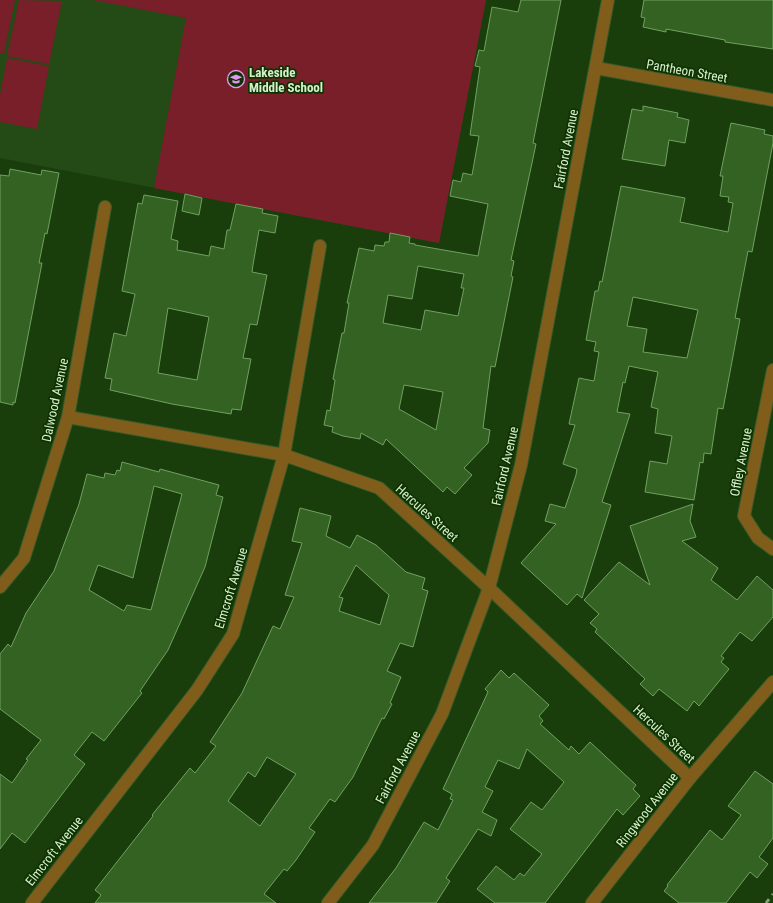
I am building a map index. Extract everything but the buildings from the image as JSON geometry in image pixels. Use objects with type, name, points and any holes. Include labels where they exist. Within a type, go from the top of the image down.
[{"type":"street","name":"Fairford Avenue","points":[[328,903],[373,845],[442,714],[489,588],[521,465],[608,0]]},
{"type":"street","name":"Pantheon Street","points":[[596,68],[773,100]]},
{"type":"street","name":"Dalwood Avenue","points":[[0,587],[24,558],[68,417],[105,208]]},
{"type":"street","name":"Elmcroft Avenue","points":[[32,903],[197,690],[233,634],[284,455],[320,246]]},
{"type":"street","name":"Offley Avenue","points":[[773,370],[744,516],[758,538],[773,549]]},
{"type":"street","name":"Hercules Street","points":[[68,417],[284,455],[379,488],[489,588],[690,778]]},
{"type":"street","name":"Ringwood Avenue","points":[[592,903],[690,778],[773,682]]},
{"type":"shaded area","name":"Lakeside Middle School","points":[[0,0],[486,0],[439,243],[0,158]]},
{"type":"shaded area","points":[[0,0],[15,0],[4,54],[0,53]]},
{"type":"shaded area","points":[[19,0],[62,1],[49,64],[7,56]]},
{"type":"shaded area","name":"Lakeside Middle School","points":[[93,0],[486,0],[439,243],[154,188],[186,18]]},
{"type":"shaded area","points":[[7,58],[49,66],[37,129],[0,122],[0,95]]},
{"type":"railway","points":[[766,903],[773,894]]},
{"type":"place","name":"Lakeside Middle School","points":[[236,79]]}]
